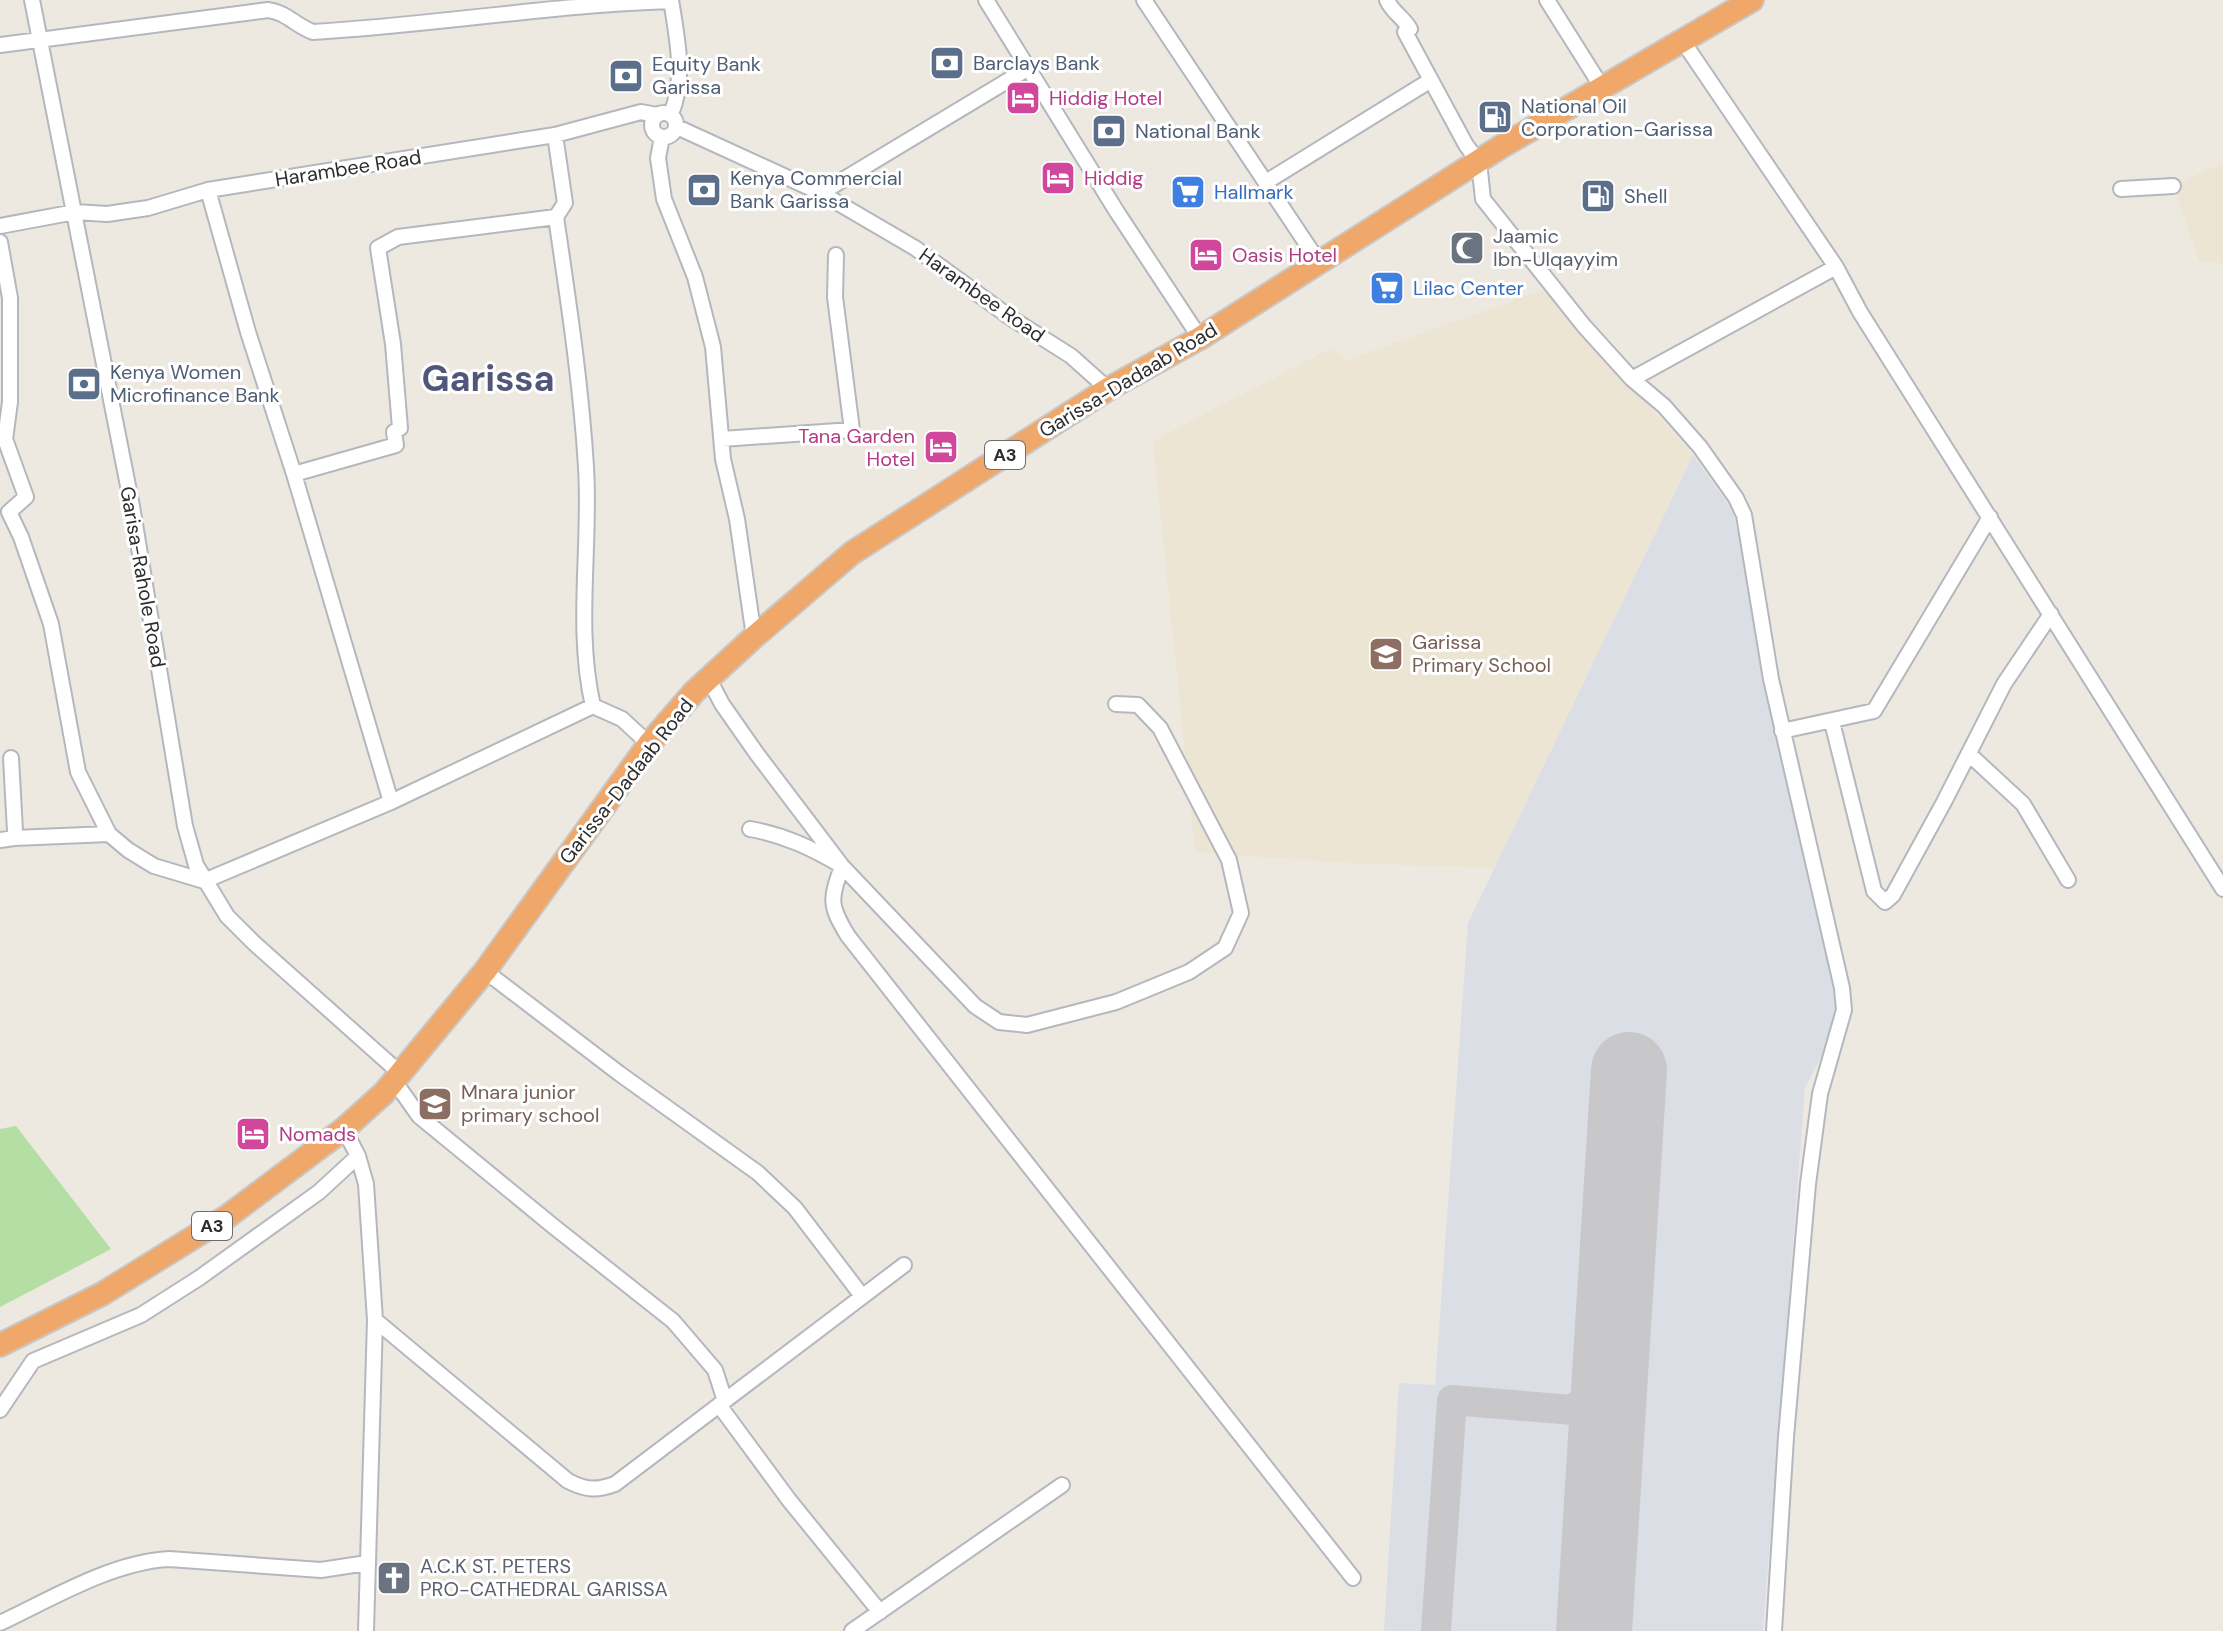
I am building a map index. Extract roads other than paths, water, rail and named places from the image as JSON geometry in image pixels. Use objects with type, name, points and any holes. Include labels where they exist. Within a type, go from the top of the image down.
[{"type":"highway","name":"Garissa-Dadaab Road","points":[[398,1078],[485,971],[649,744],[709,679],[852,553],[1108,389],[1200,338],[1548,119],[1752,0]]},
{"type":"highway","name":"A3","points":[[0,1345],[102,1294],[192,1239],[295,1168],[344,1129],[398,1078]]},
{"type":"street","name":"Garisa-Rahole Road","points":[[32,0],[132,506],[185,826],[204,881],[227,916],[398,1078],[419,1116],[673,1321],[715,1370],[722,1403],[789,1500],[880,1612]]},
{"type":"street","points":[[0,45],[268,10],[279,11],[313,32],[556,7],[671,0],[679,56],[679,88],[664,124],[658,158],[664,199],[695,277],[713,347],[723,459],[737,519],[754,637]]},
{"type":"street","points":[[986,0],[1200,338]]},
{"type":"street","points":[[1144,0],[1320,264]]},
{"type":"street","points":[[1387,0],[1390,8],[1405,19],[1410,29],[1405,32],[1466,145],[1479,162],[1483,199],[1584,326],[1700,447],[1736,498],[1744,515],[1782,731],[1842,988],[1844,1010],[1820,1094],[1808,1184],[1786,1437],[1774,1631]]},
{"type":"street","points":[[1547,0],[1603,89]]},
{"type":"street","points":[[1682,40],[1836,267],[1860,312],[2223,889]]},
{"type":"street","points":[[821,193],[1027,69]]},
{"type":"street","points":[[1266,182],[1431,80]]},
{"type":"street","name":"Harambee Road","points":[[0,226],[75,212],[107,214],[148,208],[208,190],[555,135],[621,119],[664,124],[821,193],[915,248],[1011,318],[1071,356],[1108,389]]},
{"type":"street","points":[[555,135],[565,203],[556,217],[572,323],[586,468],[585,627],[588,685],[593,706]]},
{"type":"street","points":[[2121,189],[2173,186]]},
{"type":"street","points":[[208,190],[391,802]]},
{"type":"street","points":[[294,474],[396,445],[394,432],[400,428],[393,344],[378,248],[398,237],[556,217]]},
{"type":"street","points":[[0,242],[10,298],[10,402],[5,439],[26,497]]},
{"type":"street","points":[[722,439],[852,430],[835,297],[836,255]]},
{"type":"street","points":[[1632,379],[1836,267]]},
{"type":"street","points":[[26,497],[9,512],[21,537],[51,624],[78,772],[109,834],[154,866],[204,881],[391,802],[593,706],[622,719],[649,744]]},
{"type":"street","points":[[0,503],[26,497]]},
{"type":"street","points":[[1782,731],[1874,711],[1990,517]]},
{"type":"street","points":[[1832,722],[1874,891],[1885,902],[1893,895],[2004,684],[2051,614]]},
{"type":"street","points":[[709,679],[722,704],[757,754],[842,866],[975,1006],[999,1022],[1027,1025],[1116,1002],[1189,972],[1225,948],[1241,913],[1229,860],[1160,728],[1138,705],[1116,704]]},
{"type":"street","points":[[1969,754],[2023,804],[2068,880]]},
{"type":"street","points":[[11,758],[7,839],[109,834]]},
{"type":"street","points":[[750,829],[799,842],[842,866]]},
{"type":"street","points":[[842,866],[833,892],[834,914],[848,936],[1353,1578]]},
{"type":"street","points":[[485,971],[620,1074],[758,1173],[795,1208],[862,1296]]},
{"type":"street","points":[[344,1129],[358,1156],[366,1184],[375,1320],[366,1631]]},
{"type":"street","points":[[0,1410],[33,1361],[141,1315],[199,1278],[319,1192],[358,1156]]},
{"type":"street","points":[[375,1320],[568,1481],[585,1489],[599,1490],[615,1484],[904,1265]]},
{"type":"street","points":[[852,1631],[1062,1485]]},
{"type":"street","points":[[0,1623],[70,1590],[148,1560],[321,1570],[367,1563]]},
{"type":"place","name":"Barclays Bank","points":[[947,63]]},
{"type":"place","name":"Equity Bank Garissa","points":[[626,76]]},
{"type":"place","name":"Hiddig Hotel","points":[[1023,98]]},
{"type":"place","name":"National Oil Corporation-Garissa","points":[[1495,117]]},
{"type":"place","name":"National Bank","points":[[1109,131]]},
{"type":"place","name":"Hiddig","points":[[1058,178]]},
{"type":"place","name":"Kenya Commercial Bank Garissa","points":[[704,190]]},
{"type":"place","name":"Hallmark","points":[[1188,192]]},
{"type":"place","name":"Shell","points":[[1598,196]]},
{"type":"place","name":"Jaamic Ibn-Ulqayyim","points":[[1467,248]]},
{"type":"place","name":"Oasis Hotel","points":[[1206,255]]},
{"type":"place","name":"Lilac Center","points":[[1387,288]]},
{"type":"place","name":"Kenya Women Microfinance Bank","points":[[84,384]]},
{"type":"place","name":"Tana Garden Hotel","points":[[941,447]]},
{"type":"place","name":"Garissa Primary School","points":[[1386,654]]},
{"type":"place","name":"Mnara junior primary school","points":[[435,1104]]},
{"type":"place","name":"Nomads","points":[[253,1134]]},
{"type":"place","name":"A.C.K ST. PETERS PRO-CATHEDRAL GARISSA","points":[[394,1578]]},
{"type":"district","name":"Garissa","points":[[488,378]]}]
